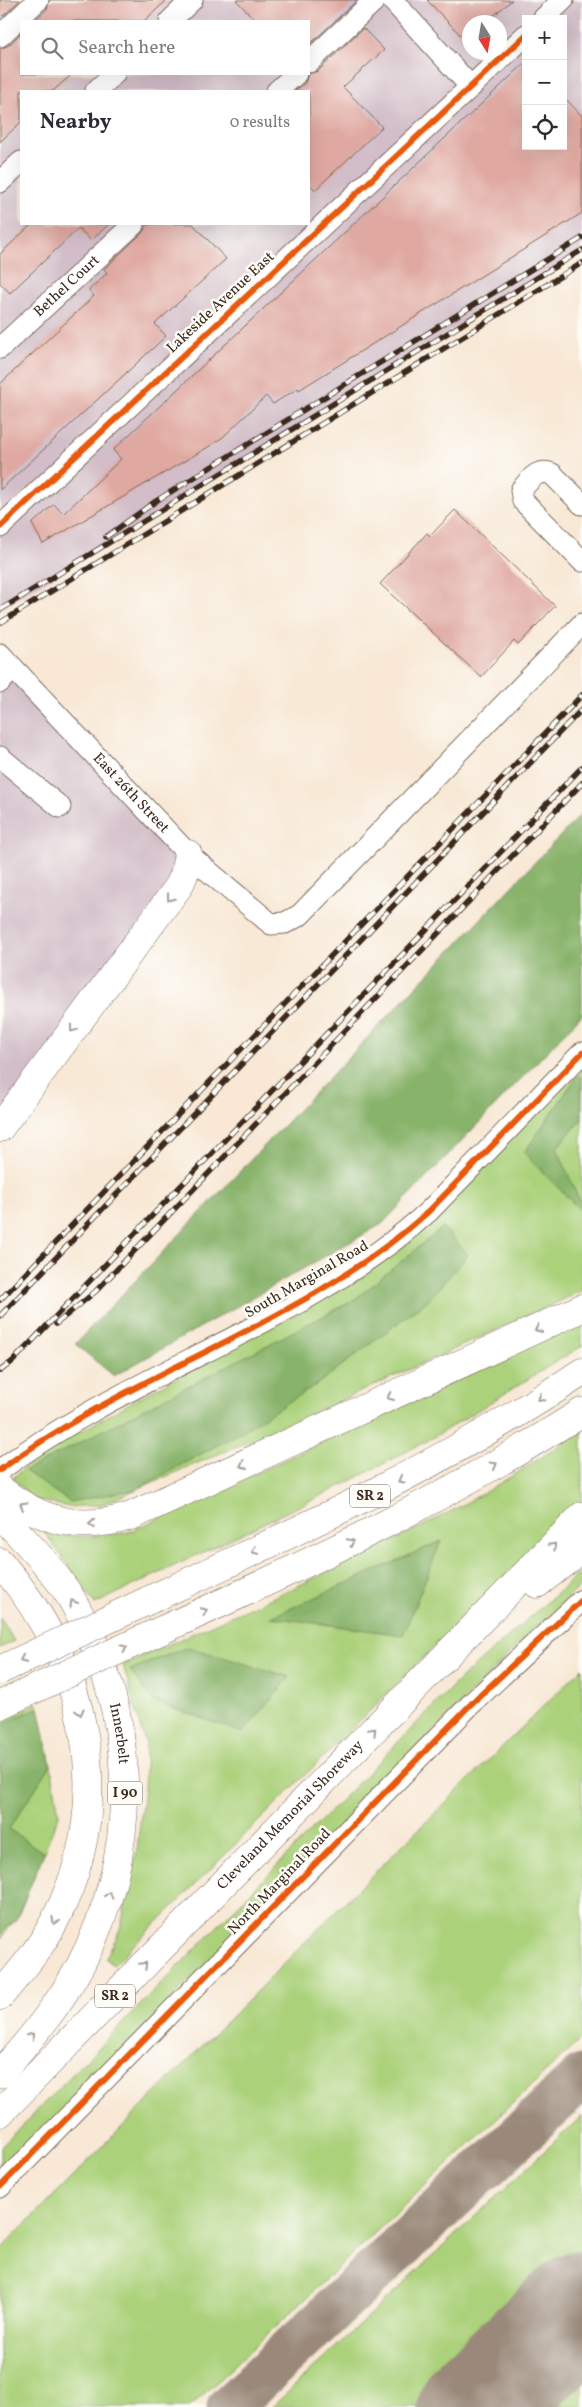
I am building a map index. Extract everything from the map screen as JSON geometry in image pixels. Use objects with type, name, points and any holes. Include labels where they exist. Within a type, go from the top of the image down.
[{"type":"highway","points":[[0,1128],[179,886],[184,875],[188,854]]},
{"type":"highway","points":[[0,1489],[36,1512],[62,1522],[90,1524],[131,1516],[582,1308]]},
{"type":"highway","name":"SR 2","points":[[0,1670],[304,1529],[407,1477],[515,1415],[582,1372]]},
{"type":"highway","points":[[0,1705],[160,1632],[383,1526],[494,1466],[582,1412]]},
{"type":"highway","name":"Innerbelt","points":[[0,1514],[56,1576],[89,1634],[114,1698],[124,1755],[125,1786],[121,1844],[114,1878],[94,1937],[64,1992],[0,2074]]},
{"type":"highway","name":"Cleveland Memorial Shoreway","points":[[0,2113],[582,1516]]},
{"type":"highway","points":[[446,1656],[582,1549]]},
{"type":"highway","name":"I 90","points":[[0,1562],[34,1607],[63,1660],[82,1716],[88,1775],[88,1807],[84,1836],[68,1895],[40,1947],[0,1996]]},
{"type":"street","points":[[0,36],[38,0]]},
{"type":"street","points":[[171,20],[192,0]]},
{"type":"street","points":[[310,61],[375,0]]},
{"type":"street","points":[[392,0],[471,86]]},
{"type":"street","points":[[547,15],[563,0]]},
{"type":"street","name":"Lakeside Avenue East","points":[[0,527],[522,39]]},
{"type":"street","points":[[97,90],[113,75]]},
{"type":"street","points":[[278,90],[295,75]]},
{"type":"street","points":[[0,182],[20,163]]},
{"type":"street","name":"Bethel Court","points":[[0,348],[133,225]]},
{"type":"street","points":[[582,504],[552,474],[546,472],[536,474],[522,490],[523,501],[582,561]]},
{"type":"street","name":"East 26th Street","points":[[4,668],[188,854],[270,924],[285,923],[300,915],[582,624]]},
{"type":"street","points":[[0,757],[60,807]]},
{"type":"street","name":"South Marginal Road","points":[[0,1470],[49,1437],[122,1394],[344,1276],[405,1234],[582,1053]]},
{"type":"street","name":"North Marginal Road","points":[[0,2187],[465,1710],[582,1600]]},
{"type":"shaded area","points":[[0,0],[582,0],[582,250],[0,610]]},
{"type":"shaded area","points":[[0,654],[188,854],[0,1128]]},
{"type":"green space","points":[[582,813],[582,1015],[382,1224],[114,1376],[75,1344]]},
{"type":"green space","points":[[582,1067],[582,1291],[300,1419],[100,1505],[68,1507],[32,1499],[13,1478],[36,1457],[142,1396],[357,1281],[401,1248]]},
{"type":"green space","points":[[578,1075],[582,1080],[582,1119],[557,1148],[582,1207],[582,1212],[524,1153]]},
{"type":"green space","points":[[443,1227],[468,1255],[427,1301],[316,1385],[234,1436],[137,1489],[70,1502],[25,1471],[354,1300]]},
{"type":"green space","points":[[582,1322],[582,1346],[434,1437],[343,1485],[95,1604],[43,1530],[65,1535],[86,1536],[129,1532]]},
{"type":"green space","points":[[582,1431],[582,1500],[114,1965],[106,1959],[120,1930],[137,1850],[144,1789],[146,1745],[123,1665],[317,1577],[432,1521],[489,1490]]},
{"type":"green space","points":[[441,1541],[403,1635],[271,1617]]},
{"type":"green space","points":[[582,1571],[582,1585],[518,1645],[0,2174],[0,2148],[461,1678]]},
{"type":"green space","points":[[0,1617],[14,1641],[0,1648]]},
{"type":"green space","points":[[188,1647],[290,1677],[243,1733],[153,1701],[130,1670]]},
{"type":"green space","points":[[582,1668],[582,2038],[190,2407],[0,2407],[0,2250],[361,1886]]},
{"type":"green space","points":[[37,1703],[51,1765],[59,1815],[17,1918],[0,1939],[0,1721]]},
{"type":"green space","points":[[39,1707],[51,1765],[9,1829],[44,1853],[17,1918],[0,1934],[0,1725]]},
{"type":"green space","points":[[582,2116],[582,2253],[418,2407],[272,2407]]},
{"type":"green space","points":[[582,2356],[582,2407],[528,2407]]},
{"type":"building","points":[[0,0],[20,0],[3,16],[0,13]]},
{"type":"building","points":[[50,0],[167,0],[145,20],[35,20],[47,9]]},
{"type":"building","points":[[236,0],[357,0],[310,44],[310,20],[255,20]]},
{"type":"building","points":[[427,0],[512,0],[494,15],[462,15],[462,37]]},
{"type":"building","points":[[363,28],[384,50],[343,87],[382,127],[315,190],[310,184],[310,90],[296,90],[305,83],[308,75],[318,71]]},
{"type":"building","points":[[20,34],[20,75],[71,75],[54,90],[20,90],[20,123],[0,142],[0,49],[9,45]]},
{"type":"building","points":[[522,66],[522,150],[567,150],[567,100],[582,116],[582,213],[299,390],[298,388],[273,404],[266,396],[223,437],[210,446],[43,544],[32,524],[54,504],[63,514],[121,459],[113,450]]},
{"type":"building","points":[[31,225],[108,225],[91,241],[79,228],[10,293],[0,283],[0,254]]},
{"type":"building","points":[[147,225],[194,225],[226,259],[155,324],[166,336],[0,490],[0,384],[94,296],[89,290],[107,273],[104,269],[142,233]]},
{"type":"building","points":[[455,510],[555,606],[518,645],[514,641],[481,677],[380,584],[427,533],[430,536]]},
{"type":"taxiway","points":[[229,2407],[582,2077]]},
{"type":"runway","points":[[475,2407],[582,2307]]},
{"type":"railway","points":[[106,537],[156,501],[582,238]]},
{"type":"railway","points":[[0,610],[582,250]]},
{"type":"railway","points":[[0,623],[582,263]]},
{"type":"railway","points":[[0,1300],[582,695]]},
{"type":"railway","points":[[0,1316],[582,709]]},
{"type":"railway","points":[[0,1371],[13,1361],[582,767]]},
{"type":"railway","points":[[56,1324],[96,1291],[582,783]]},
{"type":"cycle path","points":[[0,527],[522,39]]},
{"type":"cycle path","points":[[0,1470],[52,1435],[106,1403],[274,1316],[328,1285],[380,1250],[429,1211],[582,1053]]},
{"type":"cycle path","points":[[0,2187],[471,1704],[582,1600]]}]
